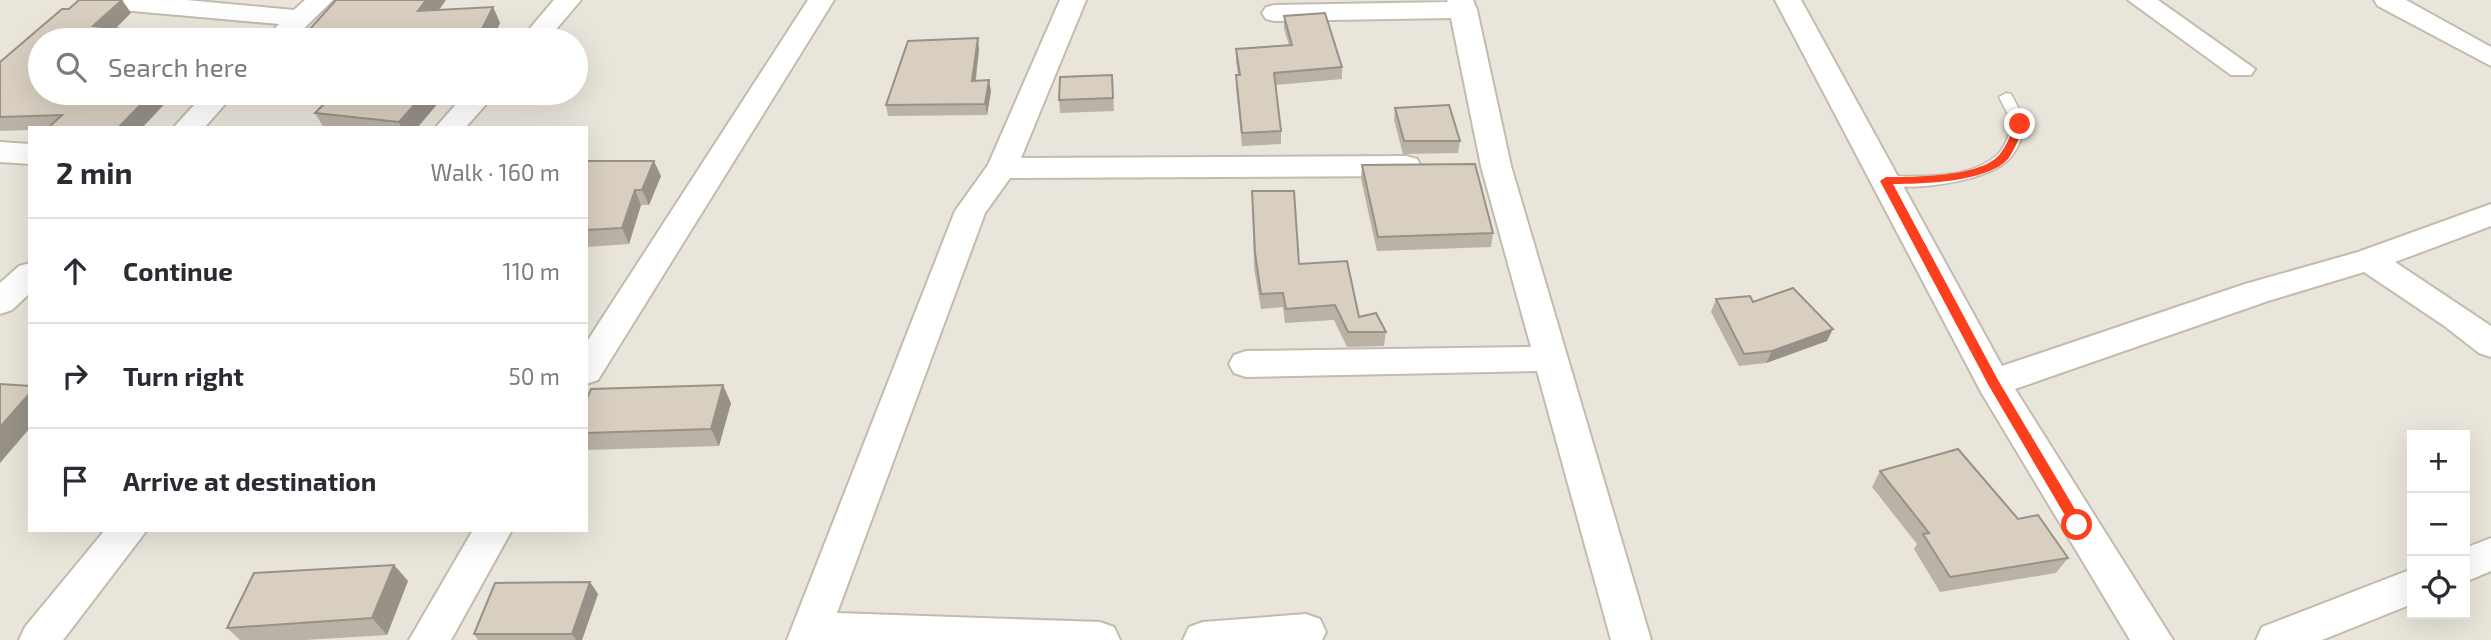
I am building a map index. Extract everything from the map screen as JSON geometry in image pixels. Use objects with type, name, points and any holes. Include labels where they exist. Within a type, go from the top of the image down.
[{"type":"street","points":[[99,0],[299,18]]},
{"type":"street","points":[[289,28],[320,0]]},
{"type":"street","points":[[544,28],[568,0]]},
{"type":"street","points":[[588,368],[821,0]]},
{"type":"street","points":[[1073,0],[1002,168],[970,211],[809,635],[1100,640]]},
{"type":"street","points":[[1788,0],[1843,92],[1886,181],[1993,383],[2077,525],[2153,640]]},
{"type":"street","points":[[2141,0],[2241,69]]},
{"type":"street","points":[[2387,0],[2491,58]]},
{"type":"street","points":[[1276,13],[1462,5],[1482,166],[1548,355],[1631,640]]},
{"type":"street","points":[[189,126],[209,105]]},
{"type":"street","points":[[451,126],[471,105]]},
{"type":"street","points":[[0,152],[28,154]]},
{"type":"street","points":[[1002,168],[1427,166]]},
{"type":"street","points":[[1993,383],[2257,292],[2368,260],[2491,214]]},
{"type":"street","points":[[2368,260],[2455,316],[2491,344]]},
{"type":"street","points":[[0,302],[28,276]]},
{"type":"street","points":[[1247,364],[1529,360],[1548,355]]},
{"type":"street","points":[[39,640],[126,532]]},
{"type":"street","points":[[429,640],[492,532]]},
{"type":"street","points":[[2470,563],[2491,554]]},
{"type":"street","points":[[2276,640],[2407,588]]},
{"type":"street","points":[[1203,640],[1306,632]]},
{"type":"lane","points":[[1886,181],[1927,180],[1970,174],[2003,158],[2020,124],[2006,97]]},
{"type":"shaded area","points":[[0,0],[2491,0],[2491,640],[0,640]]},
{"type":"building","points":[[79,0],[122,0],[93,26],[112,28],[40,28],[62,9],[69,9]]},
{"type":"building","points":[[336,0],[426,0],[418,11],[493,7],[482,28],[311,28]]},
{"type":"building","points":[[1325,13],[1342,67],[1274,73],[1281,131],[1242,133],[1236,75],[1240,75],[1236,49],[1292,45],[1284,16]]},
{"type":"building","points":[[28,38],[28,105],[140,105],[120,126],[50,126],[62,115],[0,117],[0,62]]},
{"type":"building","points":[[978,38],[972,81],[989,80],[985,104],[886,105],[908,41]]},
{"type":"building","points":[[1112,75],[1113,98],[1059,100],[1060,77]]},
{"type":"building","points":[[323,105],[414,105],[399,122],[315,113]]},
{"type":"building","points":[[1449,105],[1460,141],[1404,141],[1395,108]]},
{"type":"building","points":[[588,161],[654,161],[642,190],[635,190],[622,228],[588,230]]},
{"type":"building","points":[[1475,164],[1493,233],[1378,237],[1362,165]]},
{"type":"building","points":[[1252,191],[1294,191],[1299,264],[1347,261],[1359,317],[1376,313],[1386,332],[1348,332],[1335,305],[1286,309],[1283,293],[1261,294],[1255,253]]},
{"type":"building","points":[[1793,288],[1833,329],[1772,351],[1744,354],[1716,299],[1750,296],[1753,302]]},
{"type":"building","points":[[0,384],[28,386],[28,395],[0,427]]},
{"type":"building","points":[[723,385],[711,429],[588,433],[588,396],[591,389]]},
{"type":"building","points":[[1958,449],[2018,519],[2038,515],[2068,558],[1950,577],[1923,534],[1929,533],[1880,471]]},
{"type":"building","points":[[394,565],[372,618],[227,628],[254,573]]},
{"type":"building","points":[[590,582],[572,634],[474,634],[495,583]]},
{"type":"route","points":[[2020,124],[2003,158],[1970,174],[1927,180],[1886,181],[1993,383],[2077,525]]}]
